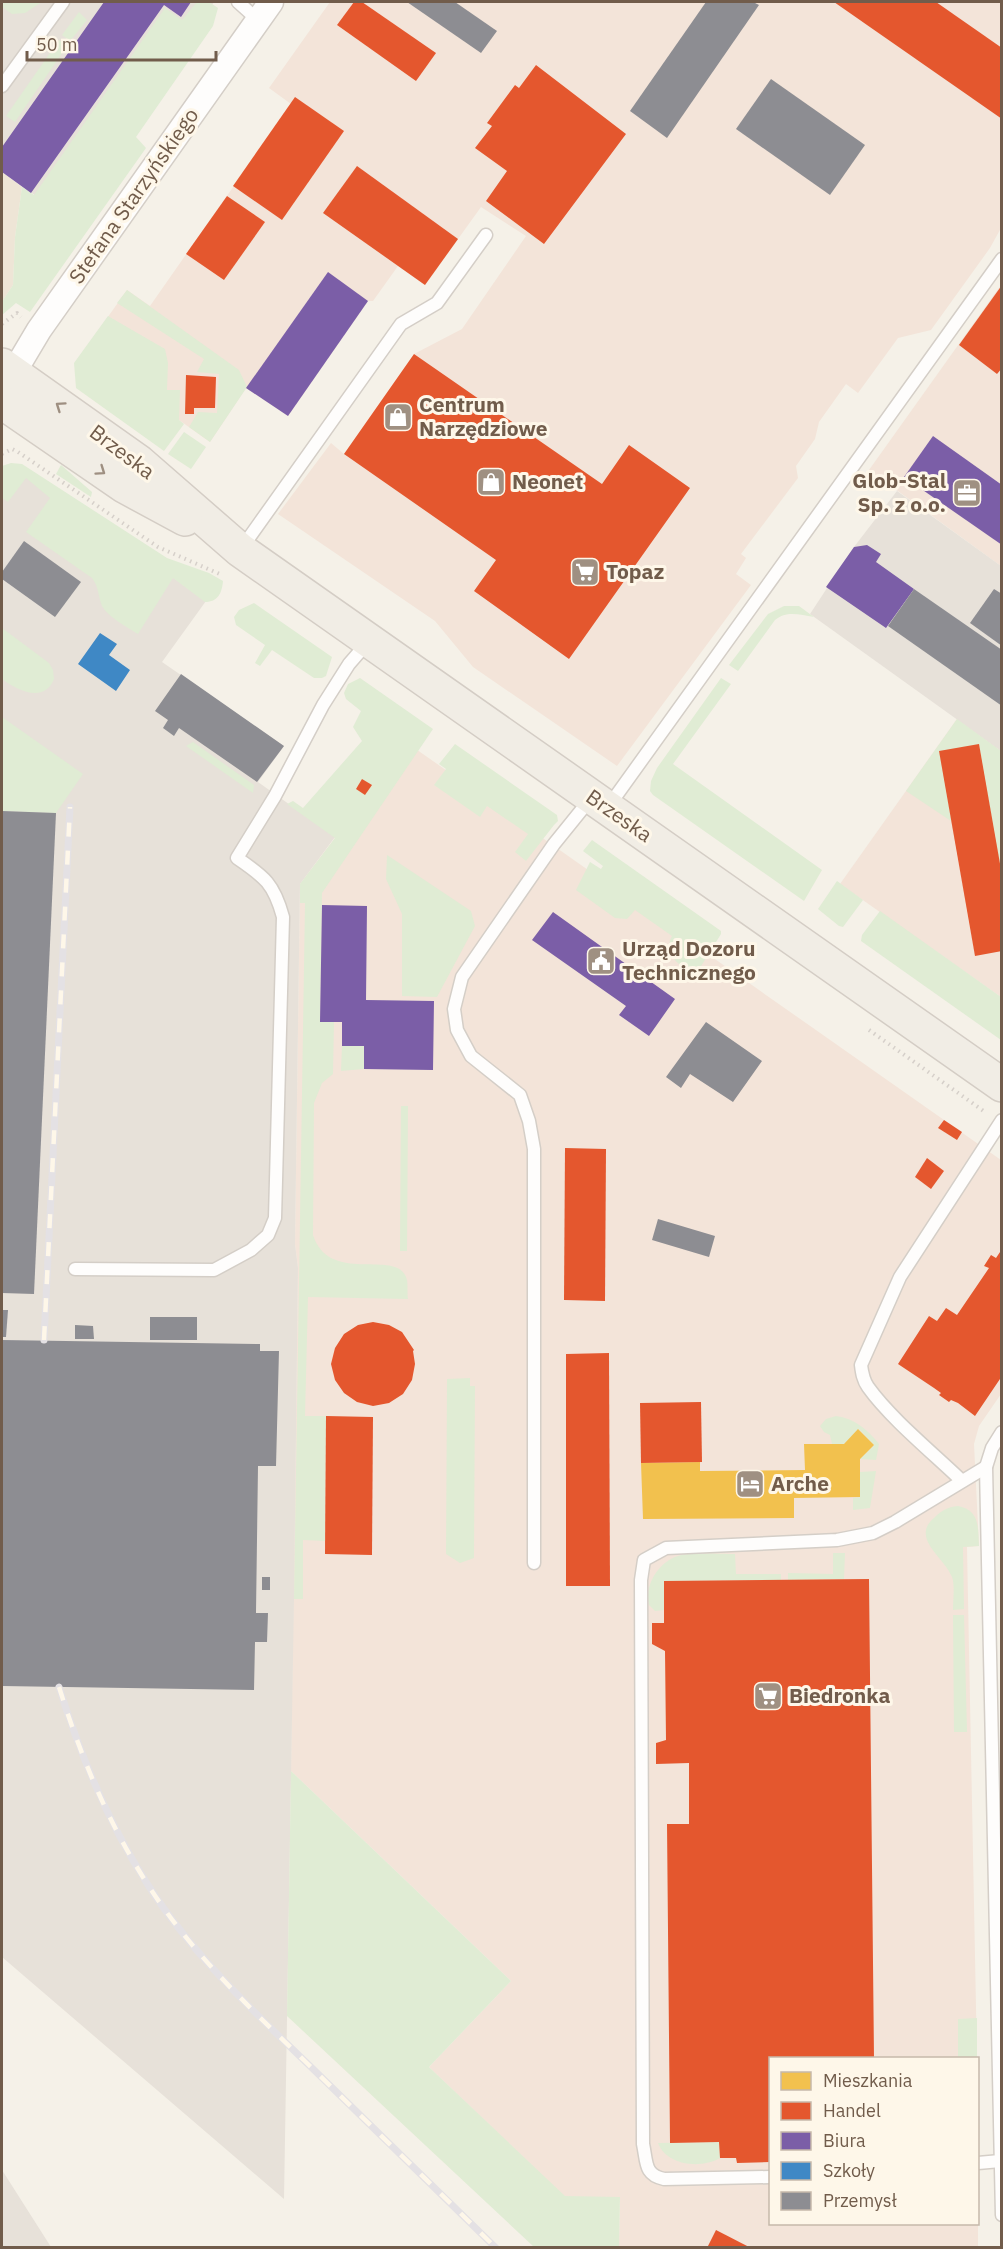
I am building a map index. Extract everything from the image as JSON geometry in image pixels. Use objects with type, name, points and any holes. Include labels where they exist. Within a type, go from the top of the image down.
[{"type":"main road","name":"Brzeska","points":[[4,383],[124,486],[368,641],[1002,1084]]},
{"type":"street","name":"Stefana Starzyńskiego","points":[[4,383],[264,11]]},
{"type":"lane","points":[[2,86],[63,2]]},
{"type":"lane","points":[[238,2],[264,11]]},
{"type":"lane","points":[[235,558],[401,324],[437,303],[486,235]]},
{"type":"lane","points":[[534,1563],[534,1149],[529,1121],[520,1095],[471,1056],[457,1030],[454,1009],[462,976],[554,844],[600,802],[1002,259]]},
{"type":"lane","points":[[75,1269],[214,1270],[251,1250],[268,1235],[275,1218],[283,917],[278,896],[263,875],[237,858],[275,796],[323,705],[349,664],[368,641]]},
{"type":"lane","points":[[962,1481],[866,1386],[861,1365],[900,1277],[1001,1122]]},
{"type":"lane","points":[[1002,1432],[992,1448],[986,1467],[1002,2215]]},
{"type":"lane","points":[[769,2177],[664,2179],[653,2177],[648,2171],[643,2133],[640,1580],[644,1560],[666,1548],[837,1540],[873,1533],[896,1522],[986,1467]]},
{"type":"lane","points":[[979,2163],[1000,2161]]},
{"type":"path","points":[[2,324],[16,313],[24,319]]},
{"type":"path","points":[[2,454],[12,449],[18,452],[158,548],[235,558]]},
{"type":"path","points":[[864,1027],[1001,1122]]},
{"type":"shaded area","points":[[2,2],[214,2],[63,215],[2,172]]},
{"type":"shaded area","points":[[330,2],[1001,2],[1001,228],[990,248],[931,330],[898,338],[858,393],[846,384],[819,422],[815,439],[796,466],[798,478],[741,554],[746,558],[736,574],[751,585],[617,766],[473,667],[435,621],[278,514],[331,443],[344,454],[414,354],[462,329],[526,236],[481,207],[425,285],[398,266],[373,301],[368,301],[288,416],[246,388],[210,442],[83,352],[127,290],[150,306],[291,104],[269,88]]},
{"type":"shaded area","points":[[2,172],[22,187],[15,237],[13,285],[3,300],[2,316]]},
{"type":"shaded area","points":[[1001,285],[1001,566],[869,470]]},
{"type":"shaded area","points":[[11,463],[206,601],[162,662],[284,746],[258,782],[335,837],[300,884],[295,1244],[298,1268],[294,1599],[284,2199],[2,1957],[2,476]]},
{"type":"shaded area","points":[[897,491],[1001,566],[1001,751],[810,614],[854,547]]},
{"type":"shaded area","points":[[957,719],[1001,751],[1001,997],[840,884]]},
{"type":"shaded area","points":[[413,747],[1001,1160],[1001,1394],[979,1426],[974,1444],[979,1546],[967,1547],[977,2057],[769,2057],[769,2225],[978,2225],[978,2247],[619,2247],[620,2197],[565,2197],[429,2067],[511,1981],[291,1771],[298,1268],[295,1244],[300,884],[335,838],[304,814]]},
{"type":"shaded area","points":[[2,2170],[51,2247],[2,2247]]},
{"type":"green space","points":[[2,2],[42,2],[25,13],[12,14],[2,7]]},
{"type":"green space","points":[[197,2],[209,2],[218,8],[213,26],[136,137],[146,148],[30,312],[16,303],[2,315],[3,300],[13,285],[15,237],[22,187],[34,195],[165,8],[182,20]]},
{"type":"green space","points":[[79,12],[87,20],[70,41],[62,35]]},
{"type":"green space","points":[[59,40],[67,46],[15,122],[6,116]]},
{"type":"green space","points":[[127,290],[239,370],[247,387],[210,442],[189,427],[198,412],[217,413],[219,374],[197,372],[204,359],[117,303]]},
{"type":"green space","points":[[108,316],[165,349],[168,363],[167,390],[180,390],[179,420],[184,424],[164,451],[76,388],[74,363]]},
{"type":"green space","points":[[184,432],[206,447],[191,469],[168,454]]},
{"type":"green space","points":[[11,463],[22,464],[167,558],[209,573],[223,581],[218,596],[205,602],[173,578],[138,634],[123,625],[102,606],[92,578],[26,532],[50,498],[26,478],[8,502],[2,498],[2,466]]},
{"type":"green space","points":[[61,465],[92,492],[91,497],[56,474]]},
{"type":"green space","points":[[254,603],[332,657],[326,676],[314,678],[272,650],[260,666],[255,663],[265,645],[236,625],[234,617],[239,610]]},
{"type":"green space","points":[[784,606],[799,606],[814,617],[794,614],[780,617],[775,620],[738,671],[729,665],[768,614]]},
{"type":"green space","points":[[2,628],[49,663],[54,679],[50,687],[37,693],[30,692],[2,679]]},
{"type":"green space","points":[[360,678],[433,729],[322,893],[320,1022],[334,1022],[333,1074],[322,1083],[314,1103],[313,1235],[322,1250],[334,1259],[348,1263],[391,1266],[401,1270],[407,1280],[408,1299],[308,1297],[305,1416],[326,1416],[325,1541],[303,1540],[303,1599],[294,1599],[305,903],[300,903],[300,884],[335,838],[287,804],[293,801],[303,808],[362,741],[353,727],[361,711],[346,699],[344,693],[348,684]]},
{"type":"green space","points":[[721,678],[731,684],[673,764],[822,870],[804,901],[650,791],[651,781],[657,768]]},
{"type":"green space","points":[[2,717],[83,774],[56,813],[2,811]]},
{"type":"green space","points":[[957,719],[1001,751],[1001,869],[951,821],[906,791]]},
{"type":"green space","points":[[193,742],[254,785],[253,793],[186,746]]},
{"type":"green space","points":[[455,744],[557,815],[558,821],[526,861],[515,852],[528,834],[487,806],[480,817],[434,785],[446,769],[439,764]]},
{"type":"green space","points":[[592,840],[721,931],[698,971],[680,965],[670,949],[672,936],[635,910],[627,919],[615,918],[576,890],[590,862],[601,869],[603,866],[583,851]]},
{"type":"green space","points":[[387,855],[471,911],[475,926],[437,997],[402,996],[402,914],[386,879]]},
{"type":"green space","points":[[837,881],[863,900],[843,927],[818,909]]},
{"type":"green space","points":[[880,911],[1001,997],[1001,1040],[861,941],[862,935]]},
{"type":"green space","points":[[342,1046],[364,1046],[364,1069],[341,1071]]},
{"type":"green space","points":[[401,1106],[408,1106],[407,1251],[400,1251]]},
{"type":"green space","points":[[470,1378],[470,1386],[475,1386],[474,1558],[460,1563],[446,1554],[447,1379]]},
{"type":"green space","points":[[836,1416],[855,1422],[875,1439],[879,1444],[876,1460],[860,1459],[874,1445],[859,1429],[844,1444],[832,1444],[830,1435],[820,1426],[826,1419]]},
{"type":"green space","points":[[876,1471],[870,1508],[853,1510],[853,1498],[860,1497],[860,1472]]},
{"type":"green space","points":[[958,1506],[970,1511],[974,1516],[978,1526],[979,1546],[963,1547],[964,1609],[953,1610],[952,1577],[931,1548],[926,1533],[928,1525],[939,1513],[947,1508]]},
{"type":"green space","points":[[833,1553],[845,1553],[844,1579],[788,1580],[788,1573],[833,1574]]},
{"type":"green space","points":[[690,1554],[735,1554],[736,1574],[781,1574],[781,1580],[664,1581],[664,1610],[655,1611],[649,1605],[649,1590],[654,1576],[671,1559]]},
{"type":"green space","points":[[953,1615],[964,1615],[967,1732],[954,1732]]},
{"type":"green space","points":[[291,1771],[511,1981],[429,2067],[565,2196],[620,2197],[619,2247],[534,2247],[287,2016]]},
{"type":"green space","points":[[977,2018],[977,2057],[958,2057],[958,2019]]},
{"type":"green space","points":[[719,2142],[720,2158],[704,2164],[677,2161],[662,2151],[658,2143]]},
{"type":"building: Mieszkania","name":"Arche","points":[[858,1429],[874,1445],[860,1459],[860,1497],[794,1498],[794,1518],[643,1519],[641,1463],[700,1462],[700,1471],[805,1470],[804,1444],[844,1444]]},
{"type":"building: Handel","points":[[354,2],[362,2],[436,53],[416,81],[337,25]]},
{"type":"building: Handel","points":[[834,2],[936,2],[1002,48],[1002,119]]},
{"type":"building: Handel","points":[[536,65],[626,134],[544,244],[486,201],[507,171],[475,148],[492,126],[487,123],[515,85],[519,88]]},
{"type":"building: Handel","points":[[295,97],[344,131],[282,220],[233,186]]},
{"type":"building: Handel","points":[[357,166],[458,239],[425,285],[323,213]]},
{"type":"building: Handel","points":[[227,196],[265,222],[224,280],[186,254]]},
{"type":"building: Handel","points":[[1002,285],[1002,368],[997,374],[959,345]]},
{"type":"building: Handel","points":[[414,354],[602,484],[629,445],[690,488],[569,659],[474,591],[496,560],[344,454]]},
{"type":"building: Handel","points":[[186,375],[216,377],[215,408],[194,408],[194,414],[185,414]]},
{"type":"building: Handel","points":[[979,744],[1002,875],[1002,951],[975,956],[939,751]]},
{"type":"building: Handel","points":[[362,779],[372,785],[365,795],[356,789]]},
{"type":"building: Handel","points":[[944,1120],[962,1132],[957,1140],[938,1128]]},
{"type":"building: Handel","points":[[565,1148],[606,1149],[605,1301],[564,1300]]},
{"type":"building: Handel","points":[[927,1158],[944,1171],[931,1189],[915,1177]]},
{"type":"building: Handel","points":[[1002,1249],[1002,1376],[975,1416],[958,1403],[951,1400],[949,1402],[939,1395],[941,1393],[898,1364],[929,1316],[937,1321],[946,1308],[957,1315],[989,1268],[984,1266],[991,1255],[996,1258]]},
{"type":"building: Handel","points":[[373,1322],[389,1325],[402,1332],[414,1350],[415,1364],[412,1380],[403,1394],[389,1403],[373,1406],[357,1402],[344,1393],[335,1380],[331,1364],[335,1348],[344,1334],[358,1325]]},
{"type":"building: Handel","points":[[609,1353],[610,1586],[566,1586],[566,1354]]},
{"type":"building: Handel","points":[[701,1402],[702,1462],[641,1463],[640,1403]]},
{"type":"building: Handel","points":[[326,1416],[373,1417],[372,1555],[325,1554]]},
{"type":"building: Handel","points":[[869,1579],[874,2057],[769,2057],[769,2162],[737,2163],[736,2158],[720,2158],[719,2142],[670,2143],[667,1824],[689,1824],[689,1763],[656,1764],[656,1743],[666,1740],[665,1651],[652,1644],[652,1623],[664,1623],[664,1581]]},
{"type":"building: Handel","points":[[716,2230],[751,2248],[707,2248]]},
{"type":"building: Biura","points":[[104,2],[191,2],[181,17],[164,5],[31,193],[2,172],[2,147]]},
{"type":"building: Biura","points":[[328,272],[368,301],[288,416],[246,388]]},
{"type":"building: Biura","points":[[933,436],[1002,485],[1002,545],[904,477]]},
{"type":"building: Biura","points":[[867,545],[881,554],[876,562],[914,589],[886,628],[826,587],[854,547]]},
{"type":"building: Biura","points":[[322,905],[367,906],[366,1000],[434,1001],[433,1070],[364,1069],[364,1046],[342,1046],[342,1022],[320,1022]]},
{"type":"building: Biura","points":[[553,912],[675,999],[649,1036],[619,1015],[626,1006],[532,940]]},
{"type":"building: Szkoły","points":[[100,633],[117,644],[109,655],[130,670],[116,691],[78,664]]},
{"type":"building: Przemysł","points":[[407,2],[455,2],[497,31],[481,53]]},
{"type":"building: Przemysł","points":[[706,2],[753,2],[759,5],[667,138],[630,111]]},
{"type":"building: Przemysł","points":[[771,79],[865,145],[830,195],[736,129]]},
{"type":"building: Przemysł","points":[[24,541],[81,582],[55,617],[2,579],[2,572]]},
{"type":"building: Przemysł","points":[[914,589],[1002,650],[1002,706],[888,626]]},
{"type":"building: Przemysł","points":[[994,589],[1002,594],[1002,646],[970,623]]},
{"type":"building: Przemysł","points":[[181,674],[284,746],[257,782],[179,728],[174,736],[163,728],[168,720],[155,711]]},
{"type":"building: Przemysł","points":[[2,811],[56,813],[34,1294],[2,1293]]},
{"type":"building: Przemysł","points":[[706,1022],[762,1061],[733,1102],[690,1074],[681,1088],[666,1077]]},
{"type":"building: Przemysł","points":[[658,1219],[715,1236],[709,1257],[652,1240]]},
{"type":"building: Przemysł","points":[[2,1310],[8,1310],[6,1337],[2,1337]]},
{"type":"building: Przemysł","points":[[150,1317],[197,1317],[197,1340],[150,1340]]},
{"type":"building: Przemysł","points":[[75,1325],[93,1326],[94,1339],[75,1339]]},
{"type":"building: Przemysł","points":[[2,1340],[260,1344],[260,1351],[279,1351],[276,1466],[258,1466],[256,1613],[268,1613],[267,1642],[255,1642],[254,1690],[2,1686]]},
{"type":"building: Przemysł","points":[[262,1577],[270,1577],[270,1590],[262,1590]]},
{"type":"railway","points":[[44,1340],[70,807]]},
{"type":"railway","points":[[59,1687],[86,1764],[120,1838],[148,1885],[184,1935],[245,2003],[496,2248]]},
{"type":"place","name":"Centrum Narzędziowe","points":[[398,417]]},
{"type":"place","name":"Neonet","points":[[491,482]]},
{"type":"place","name":"Glob-Stal Sp. z o.o.","points":[[967,493]]},
{"type":"place","name":"Topaz","points":[[585,572]]},
{"type":"place","name":"Urząd Dozoru Technicznego","points":[[601,961]]},
{"type":"place","name":"Arche","points":[[750,1484]]},
{"type":"place","name":"Biedronka","points":[[768,1696]]}]
